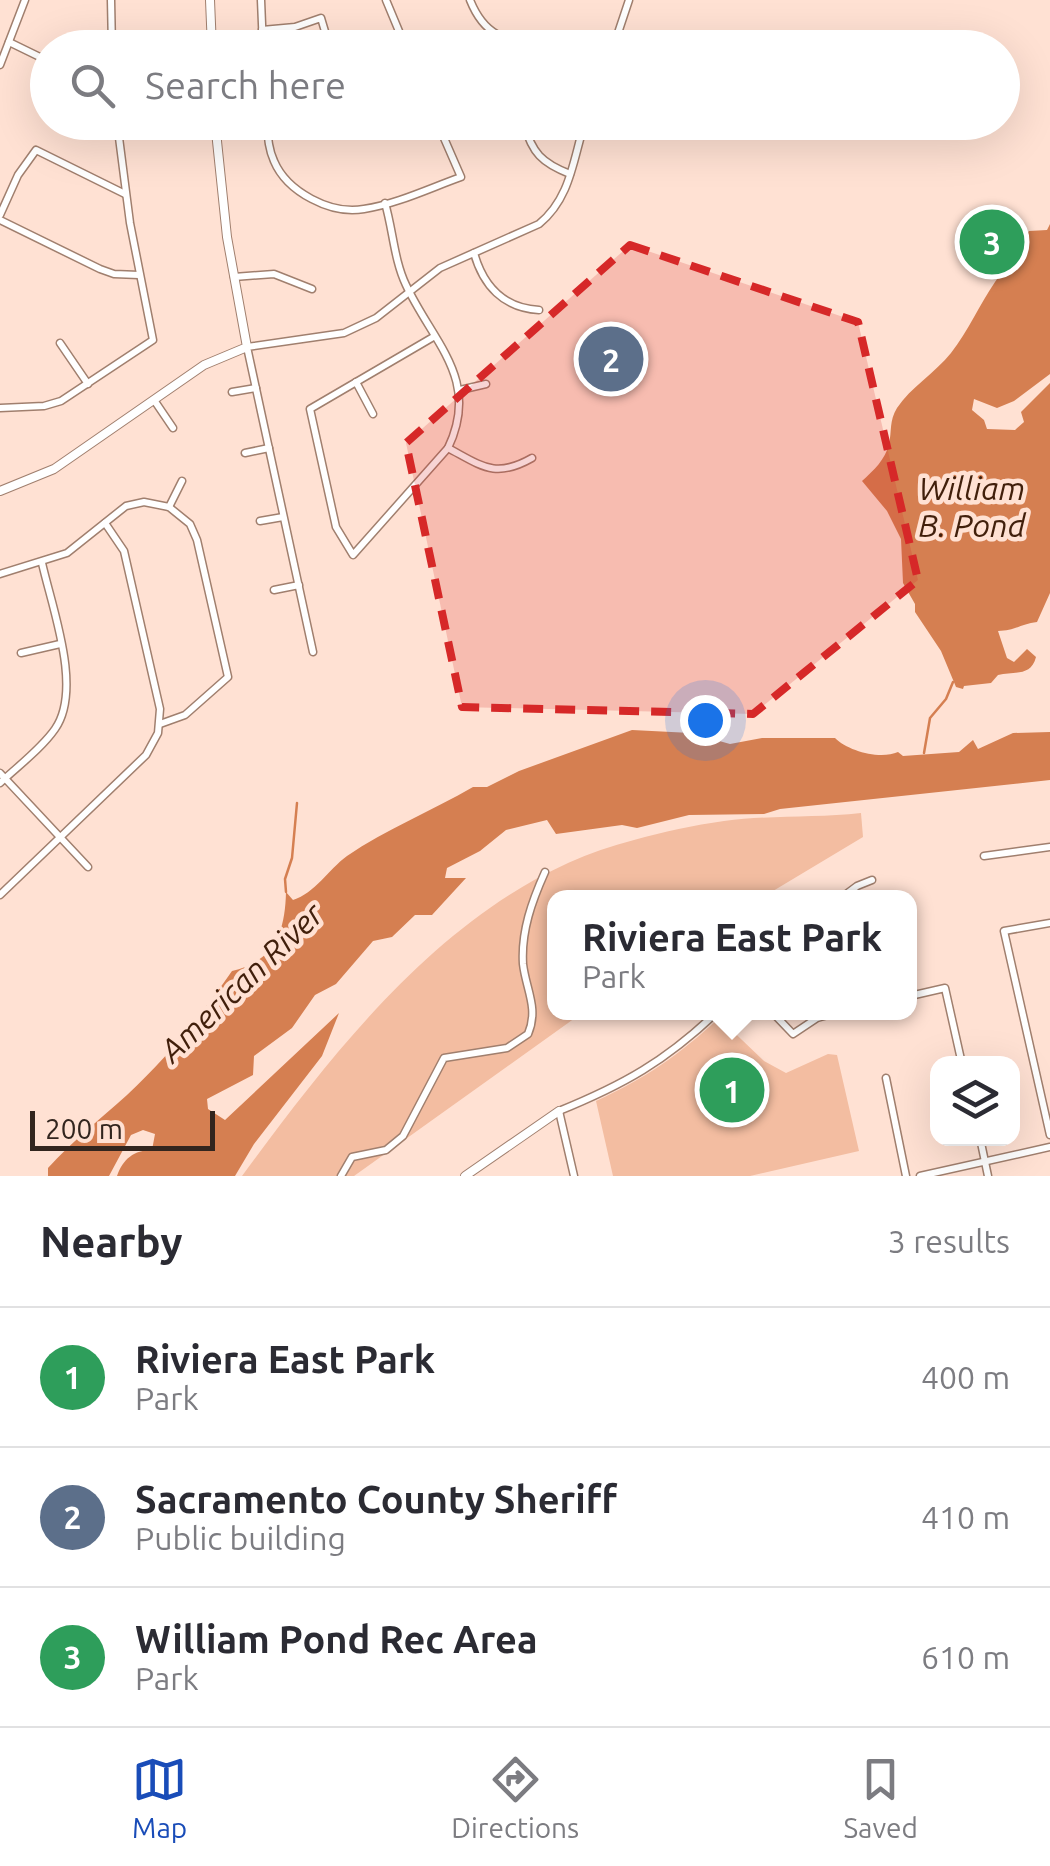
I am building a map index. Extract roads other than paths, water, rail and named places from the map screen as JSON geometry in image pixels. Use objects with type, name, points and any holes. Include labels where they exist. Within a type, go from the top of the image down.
[{"type":"street","points":[[0,66],[25,0]]},
{"type":"street","points":[[111,0],[112,30]]},
{"type":"street","points":[[210,0],[211,30]]},
{"type":"street","points":[[261,0],[262,30],[321,18],[325,30]]},
{"type":"street","points":[[386,0],[398,30]]},
{"type":"street","points":[[470,0],[482,23],[491,30]]},
{"type":"street","points":[[619,30],[628,0]]},
{"type":"street","points":[[9,42],[30,52]]},
{"type":"street","points":[[0,408],[53,404],[153,340],[119,140]]},
{"type":"street","points":[[217,140],[233,277],[313,652]]},
{"type":"street","points":[[270,140],[273,159],[282,176],[296,189],[345,210],[364,209],[461,178],[445,140]]},
{"type":"street","points":[[530,140],[536,156],[570,174]]},
{"type":"street","points":[[0,491],[54,468],[204,365],[247,347],[344,333],[376,318],[440,268],[540,224],[561,200],[580,140]]},
{"type":"street","points":[[126,194],[36,150],[18,175],[0,218],[100,269],[140,275]]},
{"type":"street","points":[[385,203],[408,290],[454,367],[460,390],[456,430],[448,448],[353,554],[336,528],[310,409],[435,336]]},
{"type":"street","points":[[474,252],[482,276],[496,293],[521,307],[539,310]]},
{"type":"street","points":[[233,277],[274,274],[312,289]]},
{"type":"street","points":[[60,343],[88,384]]},
{"type":"street","points":[[356,382],[374,414]]},
{"type":"street","points":[[460,390],[486,384]]},
{"type":"street","points":[[232,392],[256,388]]},
{"type":"street","points":[[154,400],[173,428]]},
{"type":"street","points":[[246,453],[269,448]]},
{"type":"street","points":[[448,448],[495,470],[509,470],[532,458]]},
{"type":"street","points":[[169,506],[182,481]]},
{"type":"street","points":[[0,574],[42,563],[78,547],[118,510],[135,503],[169,506],[184,517],[197,540],[228,677],[192,710],[160,724]]},
{"type":"street","points":[[260,522],[283,516]]},
{"type":"street","points":[[0,895],[146,755],[160,724],[160,709],[124,551],[105,523]]},
{"type":"street","points":[[42,563],[68,683],[64,711],[50,735],[2,778],[88,867]]},
{"type":"street","points":[[274,590],[298,585]]},
{"type":"street","points":[[22,653],[60,644]]},
{"type":"street","points":[[984,856],[1050,847]]},
{"type":"street","points":[[341,1176],[352,1157],[386,1150],[402,1136],[444,1058],[507,1048],[528,1034],[534,1009],[523,963],[527,918],[545,872]]},
{"type":"street","points":[[851,890],[872,880]]},
{"type":"street","points":[[1050,923],[1004,931],[1046,1095],[1050,1135]]},
{"type":"street","points":[[917,994],[945,988],[960,1056]]},
{"type":"street","points":[[465,1176],[558,1111],[644,1072],[708,1020]]},
{"type":"street","points":[[780,1020],[794,1034],[814,1020]]},
{"type":"street","points":[[886,1078],[906,1176]]},
{"type":"street","points":[[558,1111],[574,1176]]},
{"type":"street","points":[[982,1146],[988,1176]]},
{"type":"street","points":[[920,1176],[1050,1147]]},
{"type":"water","name":"William B. Pond","points":[[1050,224],[1050,374],[1014,401],[997,408],[974,399],[972,410],[984,420],[987,429],[1015,430],[1024,422],[1021,412],[1050,383],[1050,593],[1037,622],[998,631],[1007,658],[1014,662],[1027,649],[1036,657],[1030,668],[963,689],[956,687],[903,583],[901,539],[887,511],[862,481],[885,455],[897,408],[951,353],[995,282],[1025,249],[1029,231],[1047,230]]},
{"type":"water","name":"American River","points":[[632,730],[691,733],[730,744],[762,738],[835,738],[865,753],[898,752],[903,756],[959,752],[973,740],[978,749],[1013,733],[1050,732],[1050,780],[780,809],[764,814],[689,815],[637,828],[622,825],[556,834],[547,820],[506,830],[480,851],[447,868],[445,878],[466,878],[432,915],[415,915],[392,937],[373,941],[336,984],[315,995],[292,1028],[254,1056],[253,1075],[207,1099],[208,1109],[225,1120],[339,1013],[322,1056],[254,1144],[235,1176],[117,1176],[130,1157],[152,1150],[155,1134],[143,1130],[131,1135],[109,1176],[48,1176],[48,1168],[57,1158],[170,1051],[232,971],[268,952],[280,932],[286,892],[293,900],[301,897],[362,846],[473,787],[487,787],[519,771]]},
{"type":"waterway","points":[[924,753],[930,718],[946,699],[953,682]]},
{"type":"waterway","name":"American River","points":[[286,892],[297,803]]},
{"type":"place","name":"William Pond Rec Area","points":[[992,242]]},
{"type":"place","name":"Sacramento County Sheriff","points":[[611,359]]},
{"type":"place","name":"Riviera East Park","points":[[732,1090]]}]
